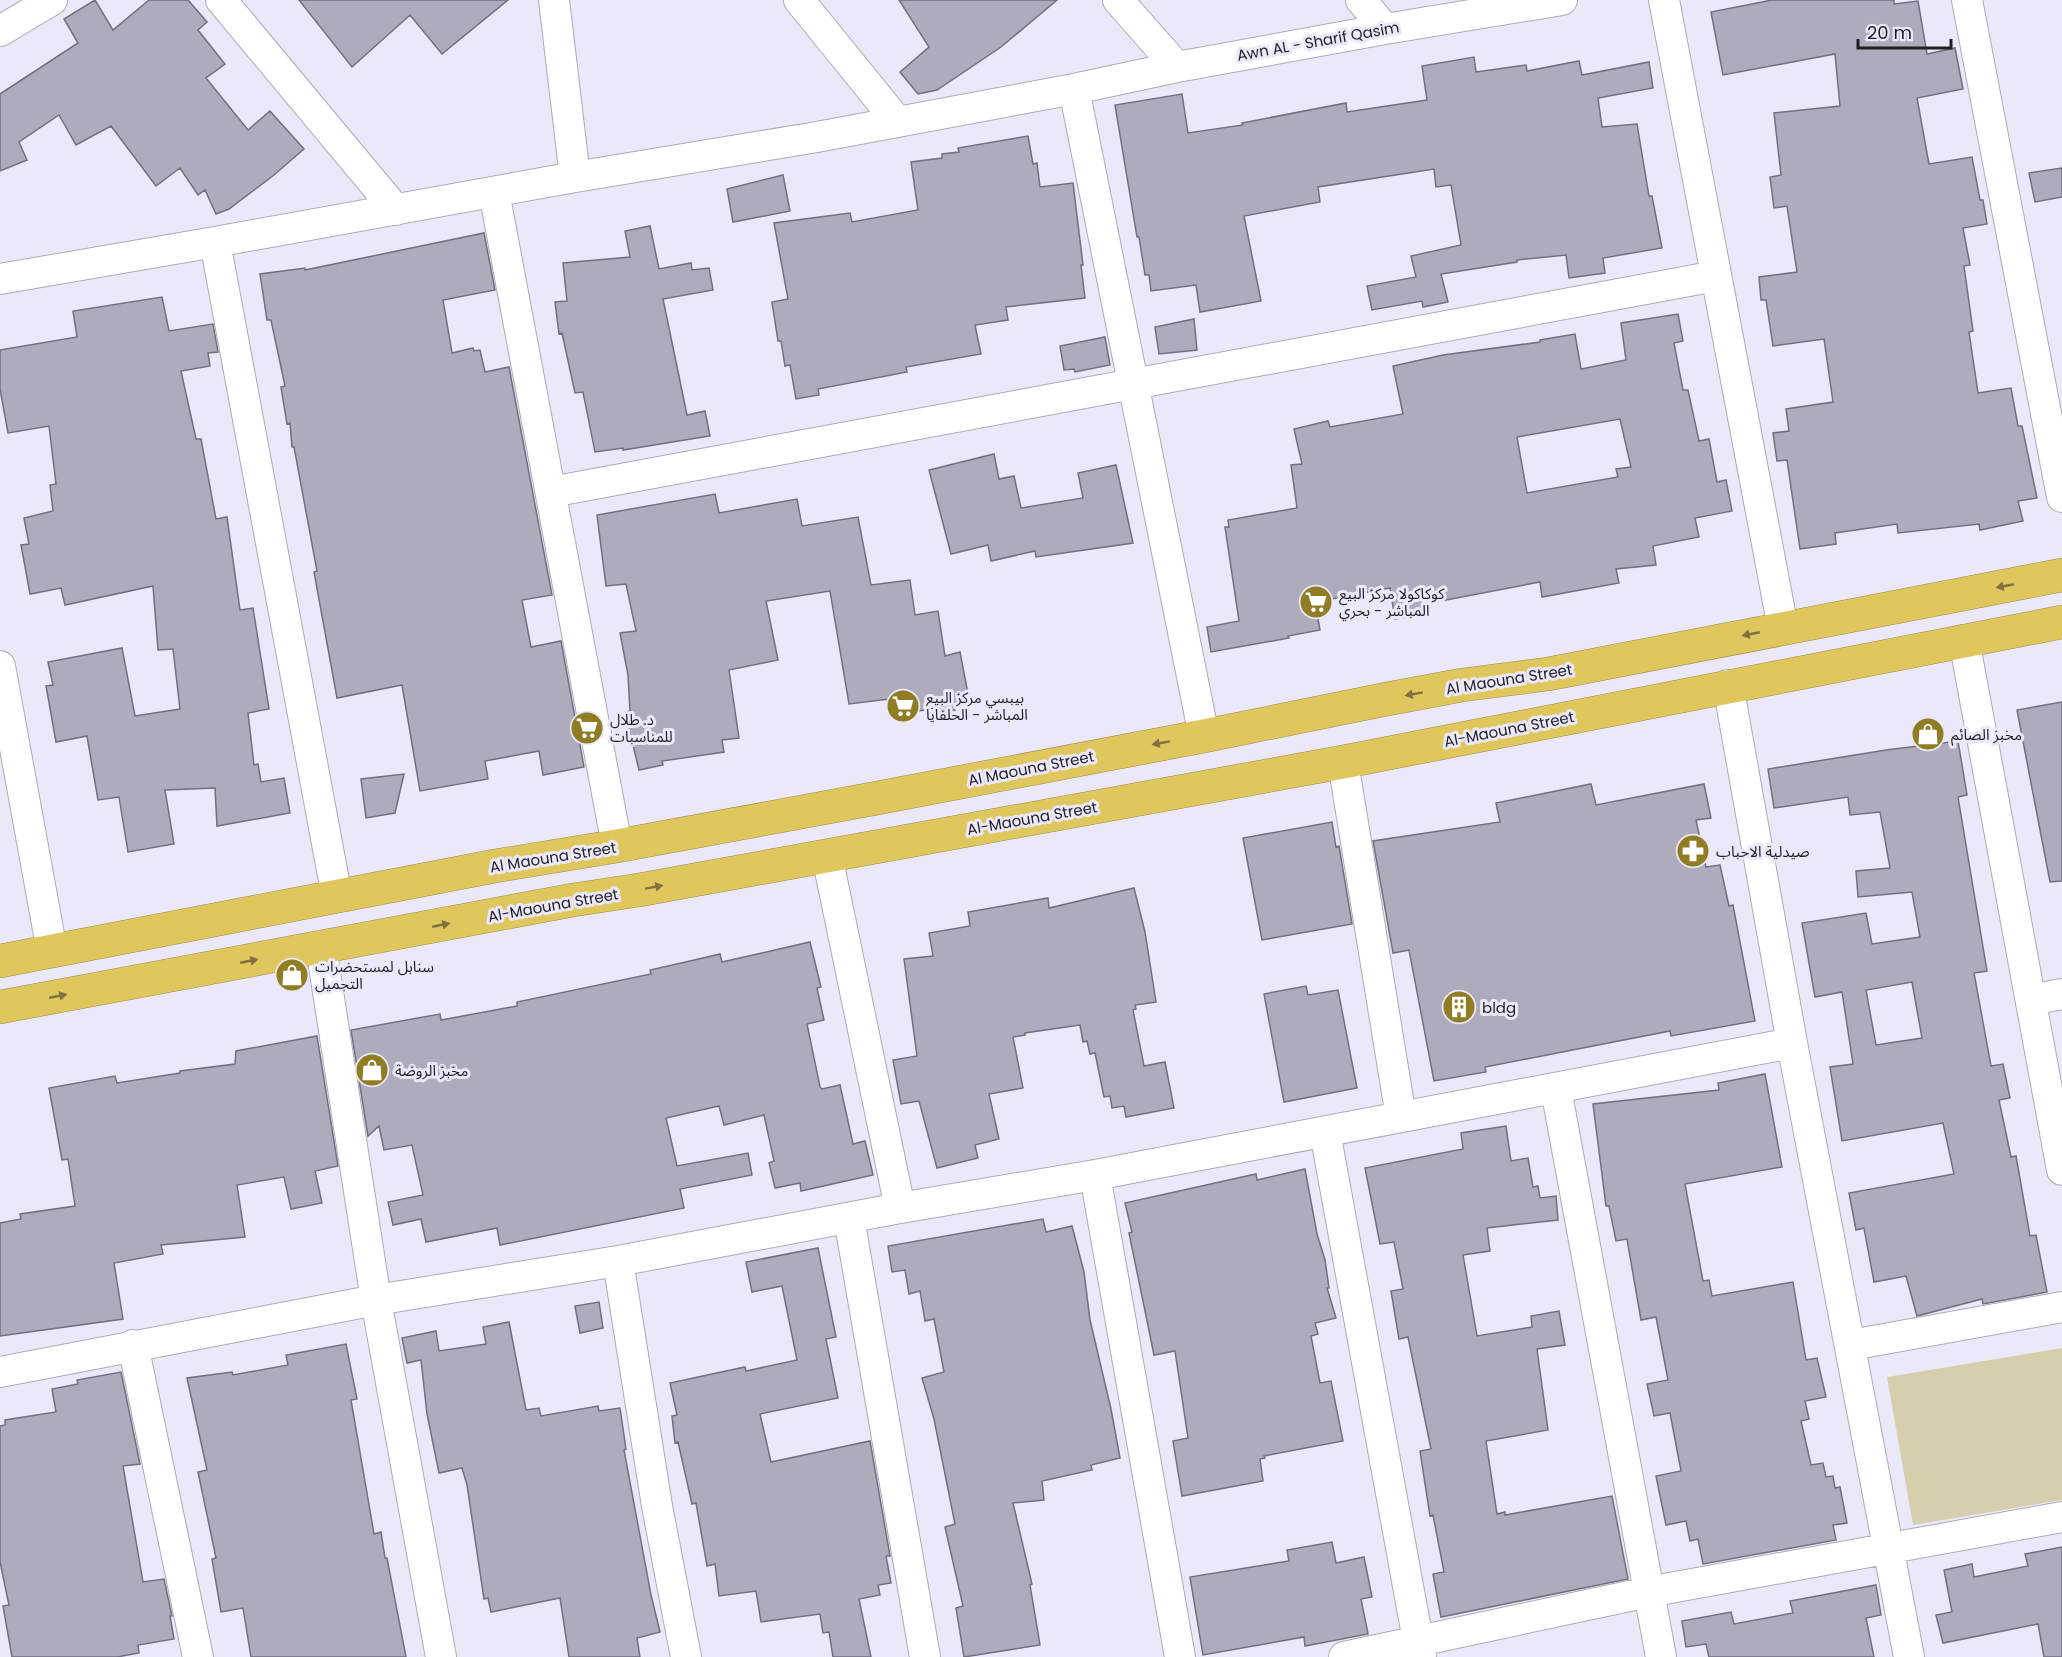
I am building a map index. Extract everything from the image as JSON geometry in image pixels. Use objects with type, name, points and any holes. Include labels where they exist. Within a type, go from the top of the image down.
[{"type":"highway","name":"Al Maouna Street","points":[[0,961],[495,866],[617,846],[1204,736],[1462,685],[1548,674],[2062,575]]},
{"type":"highway","name":"Al-Maouna Street","points":[[0,1007],[573,900],[1343,762],[1728,685],[2062,622]]},
{"type":"street","points":[[0,31],[52,0]]},
{"type":"street","points":[[221,0],[396,210]]},
{"type":"street","points":[[554,0],[575,177]]},
{"type":"street","points":[[799,0],[897,121]]},
{"type":"street","points":[[1118,0],[1177,67]]},
{"type":"street","points":[[1361,0],[1385,29]]},
{"type":"street","name":"Awn AL - Sharif Qasim","points":[[0,279],[575,177],[817,137],[1074,89],[1177,67],[1562,0]]},
{"type":"street","points":[[1664,0],[1783,628]]},
{"type":"street","points":[[1967,0],[2062,497]]},
{"type":"street","points":[[1074,89],[1204,736]]},
{"type":"street","points":[[494,192],[617,846]]},
{"type":"street","points":[[215,242],[337,897]]},
{"type":"street","points":[[551,492],[1716,276]]},
{"type":"street","points":[[1964,640],[2062,1170]]},
{"type":"street","points":[[0,666],[52,951]]},
{"type":"street","points":[[1728,685],[1792,1042],[1909,1657]]},
{"type":"street","points":[[1343,762],[1401,1117]]},
{"type":"street","points":[[827,856],[900,1208]]},
{"type":"street","points":[[321,947],[376,1300],[441,1657]]},
{"type":"street","points":[[2031,1000],[2062,994]]},
{"type":"street","points":[[0,1372],[376,1300],[618,1261],[900,1208],[1095,1176],[1792,1042]]},
{"type":"street","points":[[1556,1089],[1661,1657]]},
{"type":"street","points":[[1324,1132],[1420,1649]]},
{"type":"street","points":[[1095,1176],[1180,1657]]},
{"type":"street","points":[[849,1218],[925,1657]]},
{"type":"street","points":[[618,1261],[657,1506],[686,1657]]},
{"type":"street","points":[[1851,1345],[2062,1307]]},
{"type":"street","points":[[133,1345],[198,1657]]},
{"type":"street","points":[[1344,1657],[1420,1649],[1648,1592],[2062,1517]]},
{"type":"shaded area","points":[[2062,1348],[2062,1500],[1913,1525],[1887,1377]]},
{"type":"building","points":[[95,0],[113,30],[149,0],[188,0],[207,22],[198,30],[225,64],[206,78],[248,130],[270,111],[304,149],[229,209],[216,214],[205,190],[198,195],[180,168],[156,186],[111,126],[76,145],[59,115],[19,142],[27,160],[0,171],[0,94],[78,43],[64,19]]},
{"type":"building","points":[[299,0],[508,0],[442,54],[410,15],[352,67]]},
{"type":"building","points":[[899,0],[1057,0],[1001,47],[937,90],[918,94],[900,72],[929,47]]},
{"type":"building","points":[[1772,0],[1894,0],[1894,4],[1918,1],[1927,54],[1955,48],[1963,89],[1917,98],[1929,164],[1972,157],[1980,200],[1983,200],[1987,224],[1963,228],[1970,265],[1964,266],[1973,331],[1969,332],[1978,393],[2011,388],[2018,426],[2022,426],[2037,498],[2018,501],[2023,521],[1980,530],[1979,524],[1898,533],[1897,524],[1835,533],[1836,544],[1800,549],[1787,460],[1777,461],[1773,433],[1789,431],[1786,409],[1833,402],[1824,339],[1773,346],[1766,300],[1761,300],[1759,277],[1797,272],[1787,206],[1774,208],[1770,177],[1781,175],[1774,113],[1840,106],[1835,54],[1723,75],[1711,12]]},
{"type":"building","points":[[1474,57],[1476,72],[1526,65],[1527,71],[1579,61],[1582,75],[1649,62],[1653,88],[1598,98],[1602,127],[1637,124],[1649,196],[1652,196],[1662,248],[1603,258],[1605,273],[1569,278],[1566,255],[1517,260],[1517,262],[1441,274],[1448,302],[1423,307],[1422,301],[1372,310],[1367,286],[1416,277],[1411,256],[1461,245],[1451,185],[1436,187],[1434,169],[1318,187],[1320,202],[1244,216],[1261,301],[1200,312],[1196,285],[1151,291],[1149,275],[1145,275],[1139,237],[1137,237],[1115,105],[1182,94],[1188,133],[1243,125],[1242,123],[1346,103],[1347,112],[1427,100],[1422,66]]},
{"type":"building","points":[[1028,136],[1033,164],[1037,163],[1040,187],[1073,183],[1085,298],[1006,307],[1008,320],[975,325],[981,354],[906,367],[907,372],[818,389],[819,395],[796,399],[790,365],[785,366],[781,341],[778,341],[772,302],[788,299],[774,223],[850,213],[852,222],[918,210],[911,162],[942,158],[942,154],[959,152],[958,148]]},
{"type":"building","points":[[2062,168],[2062,197],[2035,202],[2029,173]]},
{"type":"building","points":[[783,175],[790,211],[733,222],[727,189]]},
{"type":"building","points":[[650,226],[659,269],[691,263],[692,270],[709,268],[713,290],[663,299],[687,415],[705,411],[710,436],[623,450],[623,448],[595,452],[583,392],[575,393],[562,333],[559,334],[555,302],[567,301],[563,263],[630,257],[625,231]]},
{"type":"building","points":[[484,233],[495,290],[443,300],[452,353],[473,348],[474,351],[480,350],[485,372],[509,367],[552,595],[522,600],[531,647],[561,641],[584,767],[543,775],[539,751],[485,761],[488,779],[420,791],[402,685],[337,698],[314,572],[317,571],[294,447],[292,447],[290,423],[287,424],[281,387],[285,386],[271,320],[267,320],[260,274],[305,268],[305,270]]},
{"type":"building","points":[[162,297],[169,331],[213,324],[218,352],[208,353],[210,366],[181,371],[196,439],[201,439],[216,519],[227,517],[240,610],[253,608],[269,709],[248,713],[254,765],[258,764],[261,782],[284,778],[290,813],[217,826],[215,788],[165,790],[174,844],[128,852],[119,797],[98,800],[87,736],[56,742],[46,686],[53,685],[48,662],[122,648],[135,716],[180,709],[173,649],[158,650],[153,586],[65,605],[61,588],[30,594],[21,545],[29,544],[24,518],[53,511],[50,485],[56,484],[49,426],[8,433],[0,389],[0,350],[77,337],[73,311]]},
{"type":"building","points":[[1678,314],[1683,341],[1674,343],[1683,390],[1688,390],[1699,441],[1709,439],[1717,482],[1726,480],[1732,511],[1695,518],[1699,537],[1653,546],[1656,565],[1616,569],[1619,583],[1542,597],[1540,582],[1425,604],[1426,614],[1395,619],[1390,588],[1315,602],[1320,630],[1211,652],[1207,627],[1239,621],[1225,527],[1229,527],[1228,520],[1297,508],[1291,465],[1302,464],[1294,429],[1328,421],[1330,427],[1403,414],[1393,366],[1443,355],[1540,342],[1540,340],[1575,334],[1581,369],[1626,360],[1621,323]],"holes":[[[1620,419],[1631,467],[1616,469],[1618,477],[1527,493],[1517,437]]]},
{"type":"building","points":[[1194,319],[1197,350],[1159,354],[1155,327]]},
{"type":"building","points":[[1105,337],[1110,365],[1075,372],[1074,369],[1064,370],[1060,346]]},
{"type":"building","points":[[994,454],[999,479],[1014,476],[1021,508],[1083,498],[1078,473],[1116,465],[1133,543],[1036,557],[1035,551],[991,561],[988,545],[951,554],[929,470]]},
{"type":"building","points":[[715,494],[719,513],[797,499],[802,526],[858,517],[871,585],[910,580],[915,615],[938,611],[945,656],[960,652],[969,699],[954,703],[955,710],[927,714],[927,710],[917,711],[914,696],[849,704],[830,591],[766,601],[778,660],[729,670],[739,738],[722,740],[724,752],[662,761],[663,765],[639,770],[625,712],[630,711],[628,675],[620,633],[636,631],[626,584],[606,586],[597,515]]},
{"type":"building","points":[[2062,702],[2062,881],[2050,882],[2017,710]]},
{"type":"building","points":[[1958,741],[1967,795],[1958,797],[1987,971],[1974,973],[1991,1066],[2003,1064],[2010,1098],[1999,1100],[2011,1157],[2016,1156],[2030,1236],[2036,1235],[2047,1292],[1983,1304],[1982,1299],[1917,1316],[1906,1276],[1874,1282],[1864,1228],[1856,1230],[1849,1193],[1954,1174],[1943,1123],[1842,1141],[1830,1067],[1853,1064],[1842,992],[1815,997],[1802,923],[1866,913],[1872,944],[1920,937],[1912,892],[1858,897],[1856,871],[1890,868],[1880,812],[1850,815],[1848,797],[1774,808],[1768,769]],"holes":[[[1912,982],[1922,1038],[1876,1045],[1866,990]]]},
{"type":"building","points":[[404,774],[395,813],[366,818],[361,779]]},
{"type":"building","points":[[1591,784],[1596,805],[1704,784],[1711,818],[1696,820],[1706,867],[1720,865],[1729,906],[1733,905],[1755,1021],[1671,1036],[1670,1031],[1485,1067],[1486,1072],[1434,1081],[1409,950],[1393,953],[1373,841],[1500,822],[1496,803]]},
{"type":"building","points":[[1332,822],[1336,847],[1339,846],[1352,924],[1262,940],[1243,838]]},
{"type":"building","points":[[1134,888],[1145,932],[1156,1002],[1135,1005],[1136,1009],[1133,1010],[1144,1066],[1165,1062],[1174,1108],[1126,1117],[1124,1106],[1112,1108],[1110,1096],[1104,1097],[1095,1053],[1090,1054],[1087,1041],[1083,1042],[1080,1025],[1025,1033],[1025,1035],[1013,1037],[1023,1088],[989,1094],[999,1139],[975,1145],[978,1158],[937,1168],[919,1101],[901,1104],[893,1060],[917,1056],[904,959],[933,956],[929,933],[970,926],[968,912],[1048,898],[1049,908]]},
{"type":"building","points":[[810,942],[821,987],[817,988],[824,1020],[807,1024],[820,1087],[822,1089],[840,1085],[853,1144],[865,1141],[873,1175],[801,1191],[800,1183],[775,1188],[769,1163],[774,1161],[764,1115],[724,1125],[719,1106],[666,1118],[677,1166],[748,1153],[752,1175],[680,1189],[684,1208],[500,1245],[497,1228],[426,1242],[421,1219],[393,1225],[388,1202],[423,1195],[412,1145],[384,1150],[379,1126],[368,1136],[351,1030],[440,1014],[441,1020],[517,1006],[517,1002],[651,974],[650,970],[720,954],[722,962]]},
{"type":"building","points":[[1306,986],[1308,995],[1338,990],[1357,1088],[1284,1102],[1264,994]]},
{"type":"building","points":[[317,1036],[338,1166],[315,1171],[322,1203],[291,1209],[284,1177],[237,1185],[245,1237],[161,1245],[163,1254],[114,1263],[123,1319],[0,1336],[0,1223],[21,1219],[20,1214],[75,1206],[68,1159],[62,1160],[49,1088],[115,1076],[117,1083],[180,1073],[180,1071],[235,1064],[236,1051]]},
{"type":"building","points":[[1765,1074],[1782,1167],[1685,1184],[1703,1281],[1709,1280],[1712,1296],[1793,1282],[1806,1360],[1817,1358],[1826,1397],[1805,1401],[1809,1419],[1801,1421],[1811,1465],[1823,1463],[1826,1477],[1833,1476],[1835,1488],[1840,1487],[1847,1523],[1833,1525],[1836,1540],[1703,1564],[1698,1539],[1690,1541],[1686,1521],[1666,1525],[1656,1476],[1681,1471],[1670,1413],[1654,1416],[1647,1384],[1668,1380],[1656,1317],[1641,1320],[1627,1239],[1616,1241],[1609,1206],[1606,1206],[1593,1104],[1719,1090],[1718,1083]]},
{"type":"building","points":[[1506,1126],[1511,1161],[1528,1158],[1533,1187],[1538,1186],[1540,1198],[1556,1196],[1558,1220],[1487,1228],[1490,1251],[1463,1255],[1477,1336],[1532,1327],[1531,1316],[1559,1311],[1565,1345],[1537,1349],[1548,1430],[1486,1441],[1497,1514],[1505,1512],[1505,1515],[1612,1496],[1628,1579],[1441,1617],[1433,1574],[1444,1572],[1433,1515],[1430,1516],[1420,1451],[1431,1449],[1408,1337],[1399,1339],[1391,1291],[1403,1289],[1394,1242],[1380,1244],[1365,1168],[1463,1149],[1461,1133]]},
{"type":"building","points":[[1305,1169],[1317,1234],[1325,1260],[1329,1288],[1327,1288],[1336,1318],[1315,1323],[1318,1334],[1311,1336],[1320,1383],[1331,1381],[1343,1441],[1264,1456],[1265,1458],[1260,1459],[1263,1481],[1182,1496],[1173,1441],[1188,1438],[1175,1351],[1154,1355],[1125,1203],[1256,1174],[1257,1180]]},
{"type":"building","points":[[1043,1219],[1046,1232],[1072,1226],[1084,1272],[1090,1320],[1120,1458],[1091,1465],[1092,1470],[1042,1481],[1044,1500],[1013,1503],[1032,1584],[1030,1585],[1040,1645],[964,1657],[956,1608],[963,1606],[945,1527],[955,1524],[934,1419],[922,1378],[944,1372],[934,1319],[925,1321],[920,1291],[909,1294],[905,1270],[892,1272],[888,1246]]},
{"type":"building","points":[[818,1248],[836,1337],[826,1339],[838,1398],[760,1414],[771,1462],[870,1441],[890,1556],[886,1556],[891,1583],[878,1585],[880,1595],[859,1599],[871,1657],[833,1657],[829,1632],[823,1633],[820,1614],[761,1622],[756,1591],[719,1596],[715,1564],[707,1566],[696,1503],[692,1504],[678,1442],[675,1443],[672,1416],[677,1415],[670,1383],[745,1367],[746,1371],[797,1360],[782,1286],[752,1292],[746,1262]]},
{"type":"building","points":[[599,1302],[603,1328],[580,1333],[575,1306]]},
{"type":"building","points":[[509,1322],[526,1410],[539,1408],[541,1416],[598,1406],[599,1411],[620,1408],[626,1449],[624,1450],[660,1632],[637,1638],[640,1657],[569,1657],[560,1598],[491,1612],[488,1598],[484,1599],[467,1485],[462,1468],[439,1473],[427,1414],[421,1360],[407,1363],[402,1338],[436,1331],[439,1351],[486,1344],[483,1327]]},
{"type":"building","points":[[346,1344],[357,1399],[351,1400],[374,1534],[381,1532],[406,1657],[251,1657],[243,1608],[221,1612],[212,1559],[216,1558],[198,1472],[207,1470],[187,1378],[232,1372],[233,1375],[288,1365],[286,1355]]},
{"type":"building","points":[[121,1372],[140,1464],[123,1466],[143,1582],[164,1579],[172,1616],[170,1616],[174,1639],[138,1645],[139,1653],[117,1657],[12,1657],[3,1606],[9,1605],[0,1562],[0,1426],[5,1425],[5,1420],[56,1412],[52,1389],[78,1384],[77,1380]]},
{"type":"building","points":[[1332,1542],[1336,1563],[1364,1557],[1372,1597],[1361,1599],[1368,1634],[1305,1646],[1304,1637],[1203,1655],[1190,1577],[1289,1561],[1287,1550]]},
{"type":"building","points":[[2062,1547],[2062,1657],[2044,1657],[2038,1624],[1943,1643],[1936,1615],[1952,1612],[1944,1570],[1972,1564],[1974,1577],[2028,1566],[2025,1554]]},
{"type":"building","points":[[1876,1585],[1881,1615],[1866,1618],[1874,1657],[1709,1657],[1706,1644],[1686,1647],[1682,1621],[1731,1612],[1734,1624],[1793,1613],[1790,1601]]},
{"type":"place","name":"كوكاكولا مركز البيع المباشر - بحري","points":[[1316,602]]},
{"type":"place","name":"بيبسي مركز البيع المباشر - الحلفايا","points":[[903,706]]},
{"type":"place","name":"د. طلال للمناسبات","points":[[587,728]]},
{"type":"place","name":"مخبز الصائم","points":[[1928,734]]},
{"type":"place","name":"صيدلية الاحباب","points":[[1693,851]]},
{"type":"place","name":"سنابل لمستحضرات التجميل","points":[[292,975]]},
{"type":"place","name":"bldg","points":[[1459,1007]]},
{"type":"place","name":"مخبز الروضة","points":[[372,1070]]}]
